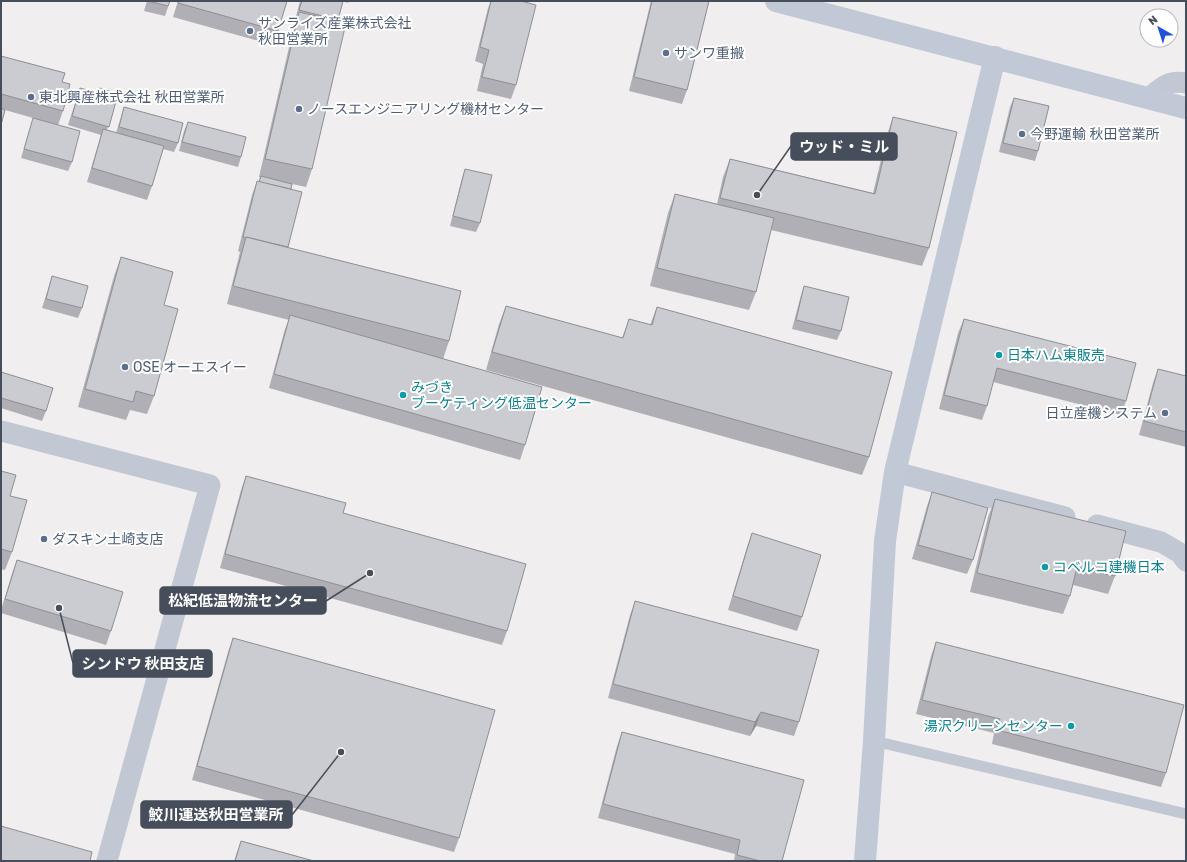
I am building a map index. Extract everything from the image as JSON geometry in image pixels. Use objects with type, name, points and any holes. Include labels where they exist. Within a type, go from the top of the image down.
[{"type":"street","points":[[776,1],[996,57],[1186,108]]},
{"type":"street","points":[[865,861],[874,741],[885,541],[895,472],[996,57]]},
{"type":"street","points":[[1149,98],[1165,84],[1178,82],[1186,84]]},
{"type":"street","points":[[1,431],[210,485],[107,861]]},
{"type":"street","points":[[895,472],[1161,542],[1180,553],[1186,561]]},
{"type":"lane","points":[[874,741],[1186,814]]},
{"type":"building","points":[[148,1],[170,1],[168,6]]},
{"type":"building","points":[[179,1],[287,1],[278,31],[178,3]]},
{"type":"building","points":[[302,1],[343,1],[338,20],[299,10]]},
{"type":"building","points":[[491,1],[521,1],[536,5],[516,85],[482,77],[489,50],[480,47]]},
{"type":"building","name":"サンワ重搬","points":[[652,1],[709,1],[687,90],[634,77]]},
{"type":"building","name":"ノースエンジニアリング機材センター","points":[[299,12],[346,23],[312,169],[265,159]]},
{"type":"building","points":[[1,56],[65,73],[62,82],[70,84],[63,111],[1,94]]},
{"type":"building","points":[[80,88],[98,93],[99,88],[118,94],[109,127],[72,116]]},
{"type":"building","name":"今野運輸 秋田営業所","points":[[1014,98],[1049,106],[1038,151],[1003,143]]},
{"type":"building","points":[[124,107],[183,123],[178,143],[119,127]]},
{"type":"building","points":[[1,108],[5,110],[1,125]]},
{"type":"building","points":[[893,117],[957,132],[929,248],[720,198],[730,159],[875,194]]},
{"type":"building","points":[[33,118],[80,131],[72,162],[24,149]]},
{"type":"building","points":[[188,122],[246,137],[241,157],[182,142]]},
{"type":"building","points":[[103,129],[164,146],[152,186],[92,168]]},
{"type":"building","points":[[465,169],[492,175],[480,223],[453,216]]},
{"type":"building","points":[[261,176],[292,184],[291,189],[259,182]]},
{"type":"building","points":[[257,181],[302,192],[288,247],[243,237]]},
{"type":"building","points":[[675,194],[774,218],[756,292],[657,268]]},
{"type":"building","points":[[246,237],[461,291],[449,341],[233,286]]},
{"type":"building","name":"OSE オーエスイー","points":[[121,257],[173,272],[164,305],[178,309],[154,396],[136,391],[133,402],[85,389]]},
{"type":"building","points":[[52,276],[88,286],[82,308],[46,299]]},
{"type":"building","points":[[804,286],[849,297],[841,331],[796,320]]},
{"type":"building","points":[[506,306],[623,338],[629,319],[652,325],[657,307],[892,372],[869,457],[492,352]]},
{"type":"building","name":"みづき ブーケティング低温センター","points":[[290,315],[542,387],[525,445],[274,374]]},
{"type":"building","name":"日本ハム東販売","points":[[964,319],[1136,363],[1126,401],[997,368],[987,406],[944,395]]},
{"type":"building","name":"日立産機システム","points":[[1158,369],[1186,376],[1186,432],[1144,421]]},
{"type":"building","points":[[1,372],[53,388],[46,411],[1,398]]},
{"type":"building","points":[[1,471],[16,475],[10,496],[27,500],[12,552],[1,549]]},
{"type":"building","points":[[246,476],[346,503],[343,513],[526,564],[507,631],[225,554]]},
{"type":"building","points":[[932,492],[988,508],[973,560],[918,545]]},
{"type":"building","name":"コベルコ建機日本","points":[[995,499],[1126,531],[1115,576],[1077,567],[1070,596],[977,573]]},
{"type":"building","points":[[752,533],[821,555],[802,617],[733,596]]},
{"type":"building","points":[[17,560],[123,592],[111,631],[5,599]]},
{"type":"building","points":[[635,601],[819,650],[799,722],[761,712],[755,722],[613,684]]},
{"type":"building","points":[[233,638],[495,710],[459,838],[197,766]]},
{"type":"building","name":"湯沢クリーンセンター","points":[[936,642],[1184,705],[1166,773],[997,730],[1000,719],[922,700]]},
{"type":"building","points":[[622,732],[804,780],[782,861],[760,861],[737,855],[740,840],[603,804]]},
{"type":"building","points":[[1,826],[92,852],[90,861],[1,861]]},
{"type":"building","points":[[241,841],[314,861],[235,861]]},
{"type":"place","name":"サンライズ産業株式会社 秋田営業所","points":[[250,31]]},
{"type":"place","name":"サンワ重搬","points":[[666,53]]},
{"type":"place","name":"東北興産株式会社 秋田営業所","points":[[31,97]]},
{"type":"place","name":"ノースエンジニアリング機材センター","points":[[299,109]]},
{"type":"place","name":"今野運輸 秋田営業所","points":[[1022,134]]},
{"type":"place","name":"ウッド・ミル","points":[[757,195]]},
{"type":"place","name":"日本ハム東販売","points":[[999,355]]},
{"type":"place","name":"OSE オーエスイー","points":[[125,367]]},
{"type":"place","name":"みづき ブーケティング低温センター","points":[[403,395]]},
{"type":"place","name":"日立産機システム","points":[[1165,413]]},
{"type":"place","name":"ダスキン土崎支店","points":[[44,539]]},
{"type":"place","name":"コベルコ建機日本","points":[[1045,567]]},
{"type":"place","name":"松紀低温物流センター","points":[[370,573]]},
{"type":"place","name":"シンドウ 秋田支店","points":[[59,608]]},
{"type":"place","name":"湯沢クリーンセンター","points":[[1071,726]]},
{"type":"place","name":"鮫川運送秋田営業所","points":[[341,752]]}]
